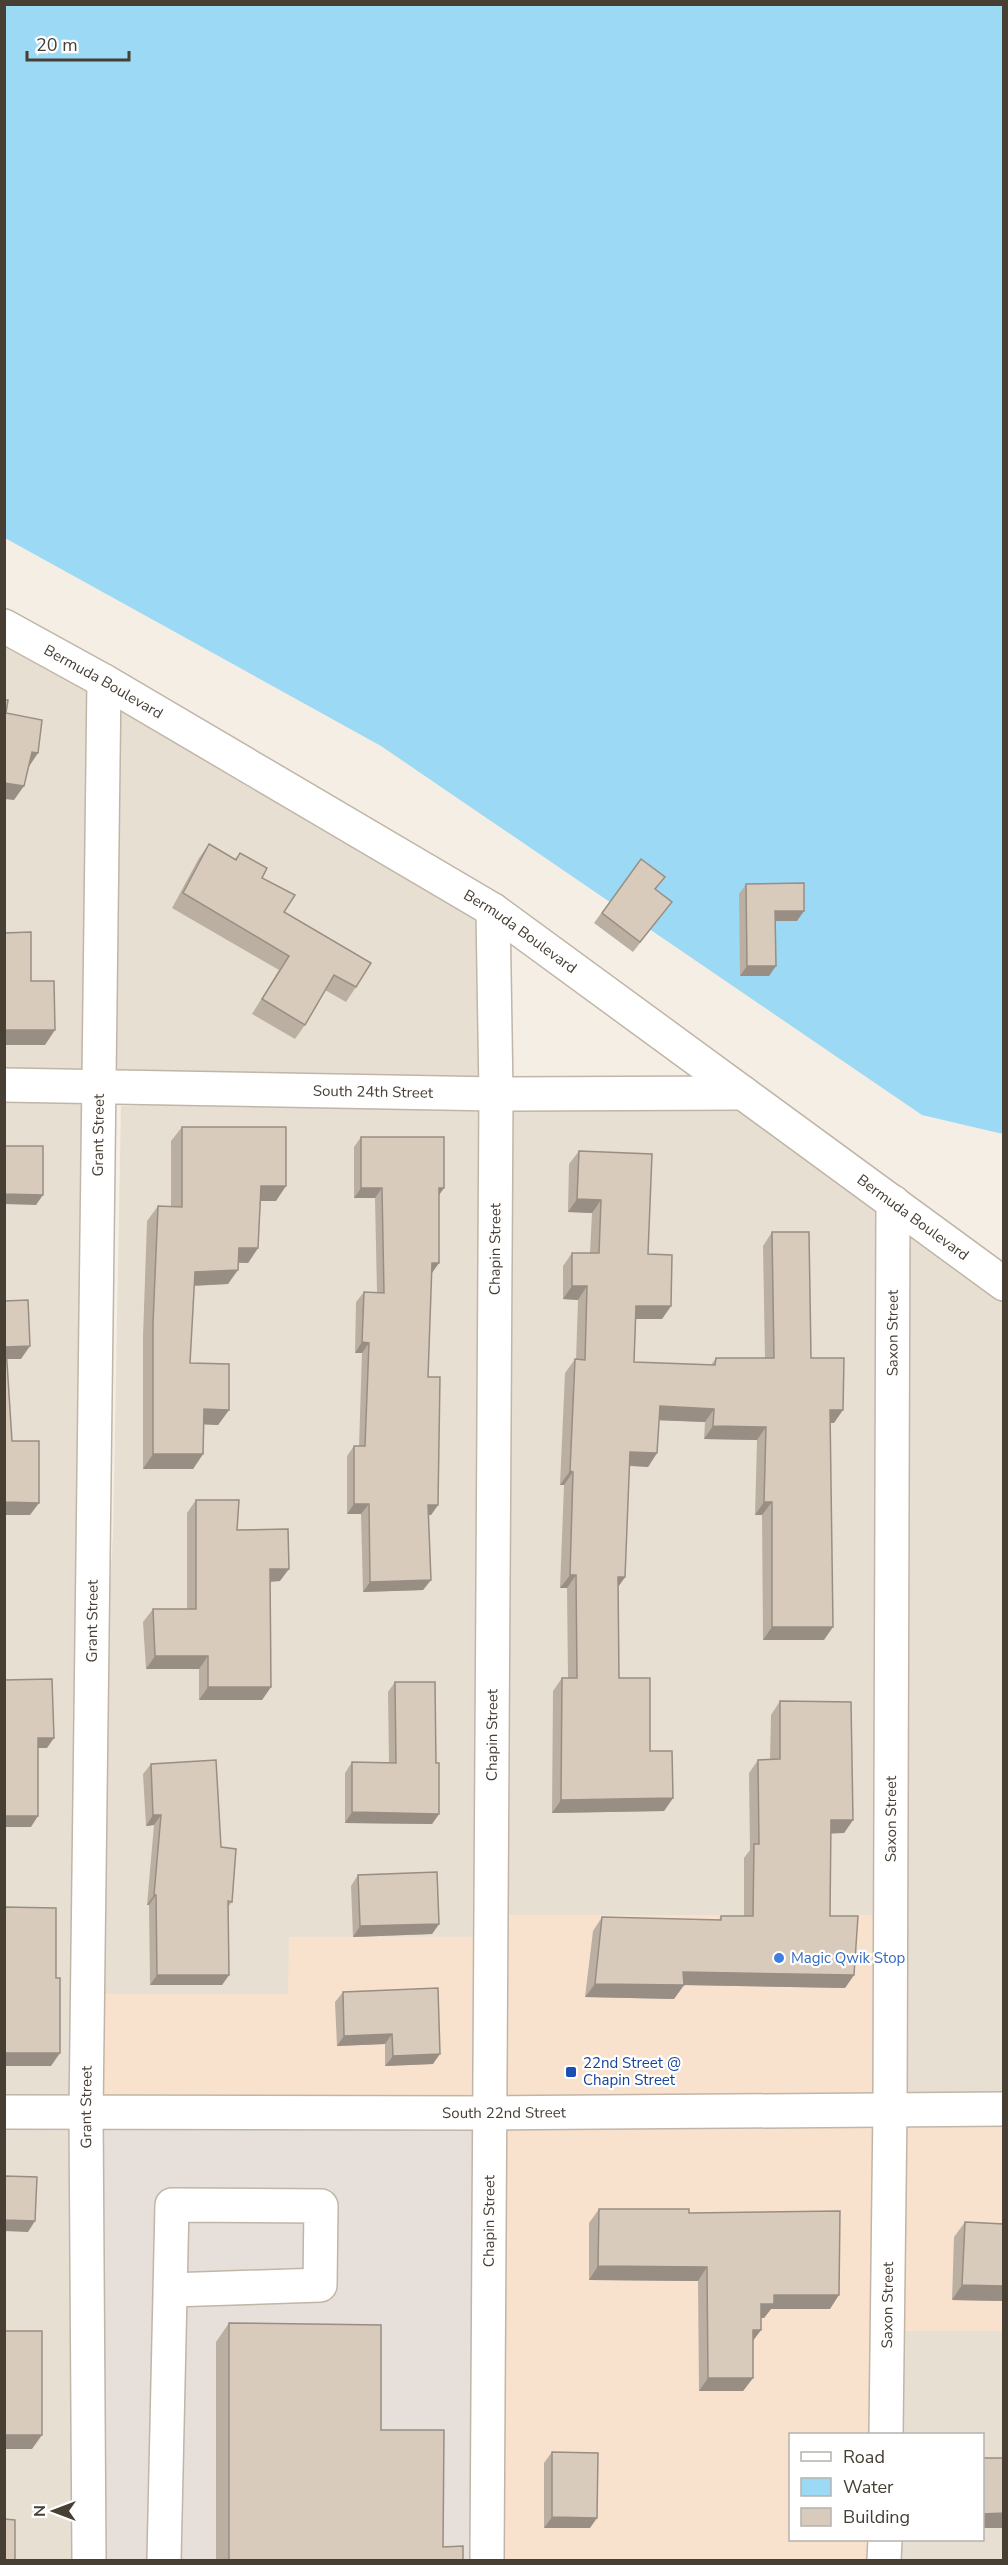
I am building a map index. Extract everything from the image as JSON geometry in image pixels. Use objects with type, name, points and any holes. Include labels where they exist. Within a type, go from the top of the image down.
[{"type":"street","name":"Bermuda Boulevard","points":[[4,626],[104,681],[493,910],[1004,1284]]},
{"type":"street","name":"Grant Street","points":[[89,2560],[86,2113],[104,681]]},
{"type":"street","name":"Chapin Street","points":[[487,2560],[496,1094],[493,910]]},
{"type":"street","name":"South 24th Street","points":[[4,1085],[496,1094],[743,1093]]},
{"type":"street","name":"Saxon Street","points":[[886,2433],[890,2108],[893,1202]]},
{"type":"street","name":"South 22nd Street","points":[[4,2112],[491,2113],[890,2108],[1004,2109]]},
{"type":"street","points":[[164,2560],[170,2290],[172,2205],[321,2206],[320,2284],[170,2290]]},
{"type":"street","points":[[884,2560],[885,2541]]},
{"type":"shaded area","points":[[5,618],[474,886],[504,1085],[5,1088]]},
{"type":"shaded area","points":[[5,1090],[100,1091],[83,2117],[5,2116]]},
{"type":"shaded area","points":[[728,1093],[1003,1293],[1003,2105],[887,2106],[483,1937],[289,1994],[86,1994],[113,1534],[121,1106]]},
{"type":"shaded area","points":[[491,1915],[887,1915],[888,2106],[1003,2107],[1004,2331],[883,2331],[883,2433],[789,2433],[789,2541],[882,2541],[882,2560],[479,2560]]},
{"type":"shaded area","points":[[289,1937],[483,1937],[483,2111],[86,2111],[86,1994],[288,1994]]},
{"type":"shaded area","points":[[84,2115],[489,2115],[483,2560],[87,2560]]},
{"type":"shaded area","points":[[5,2119],[79,2120],[83,2560],[5,2560]]},
{"type":"shaded area","points":[[883,2331],[1003,2331],[1003,2560],[882,2560],[882,2541],[984,2541],[984,2433],[883,2433]]},
{"type":"water","points":[[5,5],[1003,5],[1003,1134],[922,1115],[381,746],[5,538]]},
{"type":"building","points":[[4,700],[8,700],[6,713],[42,720],[38,753],[32,752],[24,786],[4,783]]},
{"type":"building","points":[[209,844],[236,860],[240,853],[267,868],[262,878],[295,895],[284,912],[371,963],[356,987],[334,975],[305,1025],[262,999],[289,956],[183,893]]},
{"type":"building","points":[[641,859],[665,877],[655,889],[672,902],[640,942],[602,913]]},
{"type":"building","points":[[804,883],[804,911],[775,911],[776,966],[747,966],[746,884]]},
{"type":"building","points":[[31,932],[31,981],[54,981],[55,1030],[4,1030],[4,933]]},
{"type":"building","points":[[182,1127],[286,1127],[286,1186],[261,1186],[258,1248],[239,1248],[238,1270],[195,1272],[190,1363],[229,1364],[229,1410],[204,1409],[203,1454],[153,1454],[153,1323],[158,1206],[182,1207]]},
{"type":"building","points":[[361,1137],[444,1137],[444,1188],[439,1188],[439,1263],[432,1263],[428,1377],[440,1377],[438,1505],[428,1505],[431,1580],[370,1582],[369,1504],[354,1504],[354,1446],[365,1446],[369,1343],[362,1342],[364,1292],[384,1293],[382,1188],[361,1188]]},
{"type":"building","points":[[4,1146],[43,1146],[43,1195],[4,1194]]},
{"type":"building","points":[[579,1151],[652,1154],[648,1254],[672,1255],[671,1306],[636,1306],[634,1362],[715,1365],[716,1358],[774,1358],[772,1232],[809,1232],[811,1358],[844,1358],[843,1410],[830,1410],[833,1627],[772,1627],[772,1502],[764,1502],[766,1427],[713,1426],[714,1409],[660,1406],[657,1453],[630,1452],[625,1577],[618,1577],[619,1678],[650,1678],[650,1751],[672,1751],[673,1798],[561,1800],[562,1678],[577,1678],[576,1575],[570,1575],[573,1472],[570,1471],[575,1359],[585,1360],[587,1286],[572,1286],[572,1253],[599,1253],[601,1200],[577,1199]]},
{"type":"building","points":[[28,1300],[30,1346],[6,1347],[12,1441],[39,1441],[39,1503],[4,1502],[4,1301]]},
{"type":"building","points":[[196,1500],[239,1500],[237,1530],[288,1529],[289,1569],[270,1569],[271,1687],[208,1687],[208,1656],[155,1656],[153,1609],[196,1609]]},
{"type":"building","points":[[52,1679],[54,1738],[38,1738],[38,1816],[4,1816],[4,1680]]},
{"type":"building","points":[[395,1682],[435,1682],[439,1814],[352,1812],[352,1762],[396,1763]]},
{"type":"building","points":[[780,1701],[851,1702],[853,1820],[831,1820],[830,1916],[858,1916],[854,1975],[683,1972],[684,1985],[595,1984],[602,1917],[721,1920],[721,1916],[753,1916],[754,1844],[759,1844],[758,1760],[780,1759]]},
{"type":"building","points":[[216,1760],[221,1847],[236,1849],[232,1902],[228,1901],[229,1975],[157,1975],[156,1895],[154,1895],[161,1815],[153,1815],[151,1764]]},
{"type":"building","points":[[437,1872],[439,1924],[360,1926],[358,1875]]},
{"type":"building","points":[[4,1907],[56,1908],[56,1978],[60,1978],[60,2053],[4,2053]]},
{"type":"building","points":[[438,1988],[440,2054],[393,2056],[392,2034],[344,2036],[343,1992]]},
{"type":"building","points":[[4,2176],[37,2177],[35,2221],[4,2220]]},
{"type":"building","points":[[599,2209],[689,2209],[689,2213],[840,2211],[839,2295],[774,2295],[774,2304],[761,2304],[761,2330],[753,2330],[753,2378],[708,2378],[707,2267],[598,2266]]},
{"type":"building","points":[[965,2222],[1004,2224],[1004,2286],[962,2285]]},
{"type":"building","points":[[229,2323],[381,2325],[381,2430],[444,2430],[443,2547],[463,2546],[463,2560],[229,2560]]},
{"type":"building","points":[[4,2331],[42,2331],[42,2435],[4,2435]]},
{"type":"building","points":[[552,2452],[598,2453],[597,2518],[552,2517]]},
{"type":"building","points":[[984,2458],[1004,2458],[1004,2513],[984,2514]]},
{"type":"building","points":[[4,2519],[15,2520],[15,2560],[4,2560]]},
{"type":"place","name":"Magic Qwik Stop","points":[[779,1958]]},
{"type":"place","name":"22nd Street @ Chapin Street","points":[[571,2072]]}]
